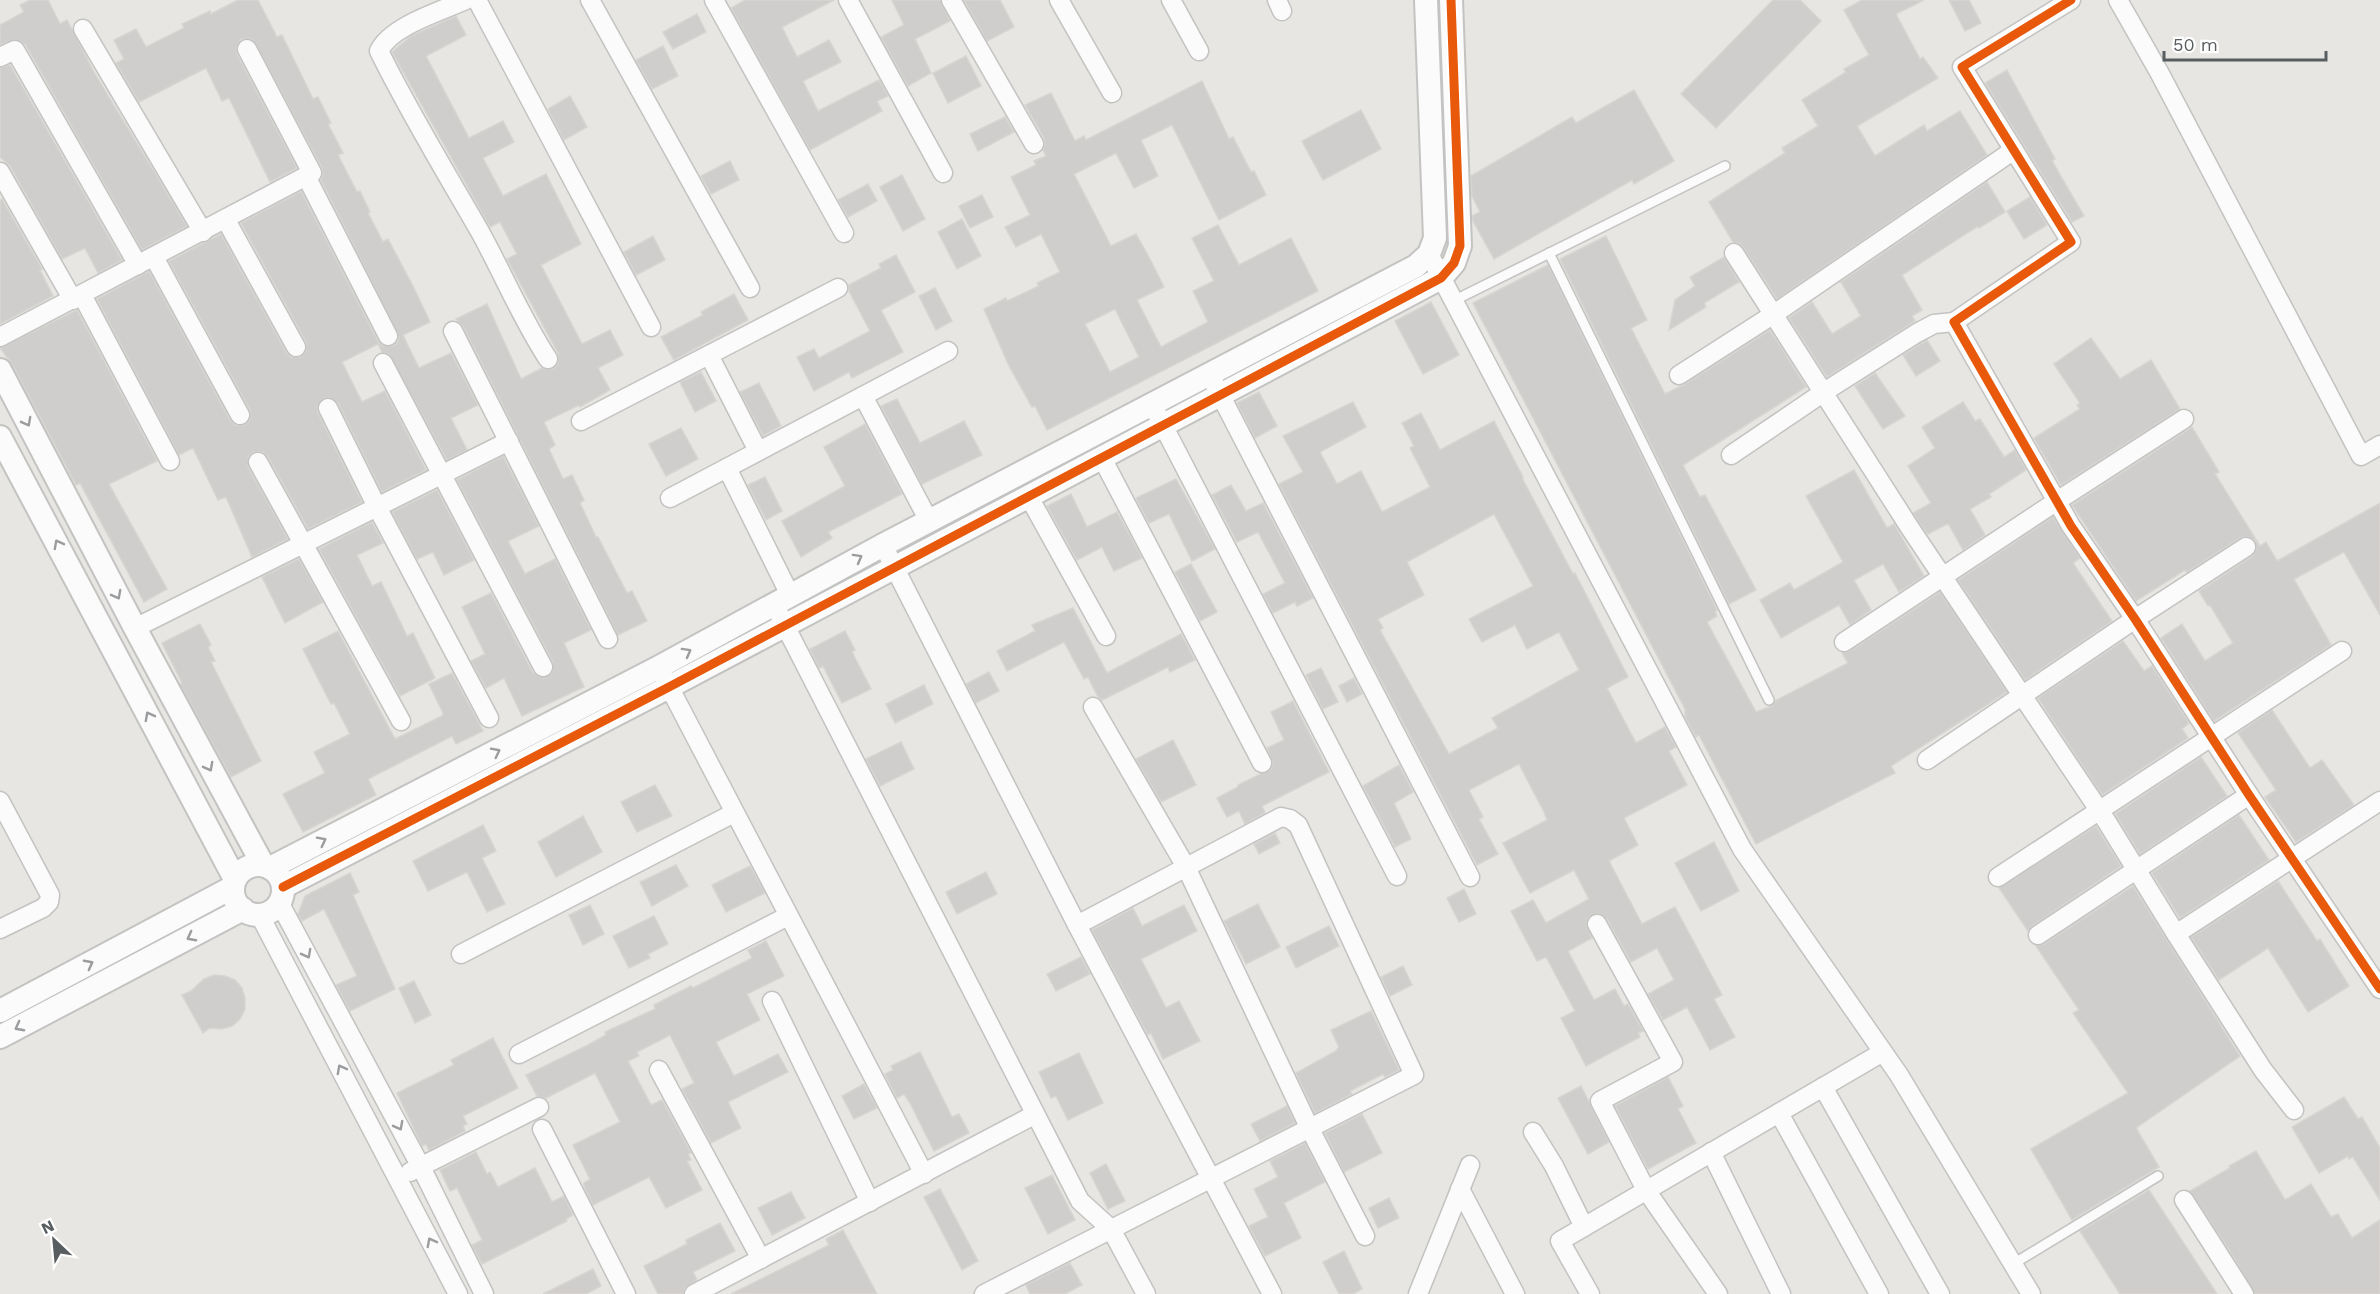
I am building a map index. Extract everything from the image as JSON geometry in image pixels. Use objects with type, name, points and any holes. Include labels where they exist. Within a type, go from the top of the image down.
[{"type":"street","points":[[466,0],[402,29],[384,41],[379,51],[401,96],[480,232],[548,359]]},
{"type":"street","points":[[477,0],[651,327]]},
{"type":"street","points":[[590,0],[750,288]]},
{"type":"street","points":[[714,0],[844,233]]},
{"type":"street","points":[[848,0],[943,173]]},
{"type":"street","points":[[951,0],[1034,144]]},
{"type":"street","points":[[1059,0],[1112,93]]},
{"type":"street","points":[[1171,0],[1199,51]]},
{"type":"street","points":[[0,1011],[234,883],[240,872],[247,867],[266,867],[659,667],[883,545],[1416,266],[1429,254],[1436,238],[1426,0]]},
{"type":"street","points":[[0,1037],[251,912],[274,908],[281,895],[1442,278],[1454,262],[1460,246],[1451,0]]},
{"type":"street","points":[[1731,455],[1824,392],[1934,324],[1954,322],[2071,242],[1962,67],[2071,0]]},
{"type":"street","points":[[2118,0],[2159,72],[2361,456],[2380,445]]},
{"type":"street","points":[[83,29],[202,232]]},
{"type":"street","points":[[0,338],[312,173],[247,48]]},
{"type":"street","points":[[0,57],[15,50],[240,415]]},
{"type":"street","points":[[1679,375],[1774,314],[2014,150]]},
{"type":"street","points":[[0,171],[77,297],[170,461]]},
{"type":"street","points":[[306,176],[388,336]]},
{"type":"street","points":[[226,220],[296,347]]},
{"type":"street","points":[[1734,253],[1943,577],[2100,810],[2263,1070],[2294,1110]]},
{"type":"street","points":[[1429,254],[1742,849],[1883,1052],[2031,1294]]},
{"type":"street","points":[[581,421],[838,288]]},
{"type":"street","points":[[1954,322],[2071,526],[2135,619],[2290,858],[2380,989]]},
{"type":"street","points":[[453,331],[608,639]]},
{"type":"street","points":[[670,498],[948,351]]},
{"type":"street","points":[[709,355],[758,451]]},
{"type":"street","points":[[382,363],[543,666]]},
{"type":"street","points":[[0,370],[135,628],[266,867],[276,873],[281,895],[484,1294]]},
{"type":"street","points":[[1210,375],[1470,878]]},
{"type":"street","points":[[862,396],[929,521]]},
{"type":"street","points":[[1152,404],[1397,876]]},
{"type":"street","points":[[328,408],[377,507],[489,718]]},
{"type":"street","points":[[1844,642],[2184,419]]},
{"type":"street","points":[[0,438],[234,883],[237,904],[251,912],[398,1179],[458,1294]]},
{"type":"street","points":[[135,628],[509,441]]},
{"type":"street","points":[[1102,458],[1262,763]]},
{"type":"street","points":[[258,462],[401,721]]},
{"type":"street","points":[[727,468],[782,600],[785,626],[1080,1202],[1111,1229],[1146,1294]]},
{"type":"street","points":[[1029,496],[1106,636]]},
{"type":"street","points":[[883,545],[1077,925],[1272,1294]]},
{"type":"street","points":[[1927,760],[2246,547]]},
{"type":"street","points":[[1998,877],[2342,651]]},
{"type":"street","points":[[659,667],[924,1174]]},
{"type":"street","points":[[1094,707],[1186,867],[1310,1129],[1365,1236]]},
{"type":"street","points":[[2038,935],[2249,795]]},
{"type":"street","points":[[0,801],[50,895],[49,902],[43,908],[0,929]]},
{"type":"street","points":[[2176,934],[2380,801]]},
{"type":"street","points":[[461,954],[734,813]]},
{"type":"street","points":[[984,1294],[1014,1287],[1111,1229],[1414,1075],[1298,825],[1290,819],[1281,817],[1077,925]]},
{"type":"street","points":[[519,1054],[788,916]]},
{"type":"street","points":[[1597,924],[1673,1062],[1600,1101],[1646,1190],[1718,1294]]},
{"type":"street","points":[[63,978],[74,999]]},
{"type":"street","points":[[772,1001],[870,1202]]},
{"type":"street","points":[[1590,1294],[1560,1241],[1883,1052]]},
{"type":"street","points":[[659,1070],[762,1259]]},
{"type":"street","points":[[1823,1087],[1940,1294]]},
{"type":"street","points":[[398,1179],[539,1107]]},
{"type":"street","points":[[1779,1113],[1879,1294]]},
{"type":"street","points":[[694,1294],[1034,1115]]},
{"type":"street","points":[[542,1129],[626,1294]]},
{"type":"street","points":[[1533,1132],[1554,1166],[1584,1227]]},
{"type":"street","points":[[1711,1152],[1781,1294]]},
{"type":"street","points":[[1418,1294],[1470,1165]]},
{"type":"street","points":[[1460,1189],[1515,1294]]},
{"type":"street","points":[[2184,1200],[2244,1294]]},
{"type":"lane","points":[[1453,301],[1725,166]]},
{"type":"lane","points":[[1549,253],[1769,700]]},
{"type":"lane","points":[[2013,1264],[2158,1176]]},
{"type":"building","points":[[30,0],[48,0],[60,24],[67,20],[95,74],[187,226],[142,250],[25,44],[15,39],[0,45],[0,25],[24,12],[20,5]]},
{"type":"building","points":[[238,0],[258,0],[277,37],[282,35],[313,99],[318,97],[331,123],[328,124],[343,153],[338,155],[357,192],[360,191],[383,242],[388,239],[415,290],[430,322],[403,335],[419,368],[451,353],[478,405],[451,418],[467,450],[447,460],[389,354],[382,352],[378,344],[342,362],[362,402],[385,391],[426,470],[382,492],[338,403],[329,397],[323,398],[317,407],[318,413],[362,502],[308,529],[268,457],[263,452],[253,452],[248,457],[248,467],[288,539],[252,557],[226,497],[218,500],[193,448],[179,455],[97,299],[149,271],[230,420],[235,425],[245,425],[250,420],[250,410],[169,261],[221,234],[286,352],[291,357],[301,357],[306,352],[306,342],[241,223],[301,191],[378,341],[382,346],[393,346],[398,342],[399,336],[321,180],[322,168],[253,40],[241,39],[236,48],[237,54],[297,168],[270,182],[229,98],[222,101],[206,68],[139,102],[116,63],[124,59],[114,40],[136,29],[146,47],[184,28],[182,24],[210,11],[211,14]]},
{"type":"building","points":[[745,0],[834,0],[782,27],[797,57],[829,40],[841,62],[803,81],[818,111],[879,80],[888,96],[877,101],[882,111],[810,150],[731,8]]},
{"type":"building","points":[[892,0],[940,0],[950,21],[915,39],[931,73],[908,86],[881,37],[904,25]]},
{"type":"building","points":[[964,0],[1000,0],[1014,27],[987,41]]},
{"type":"building","points":[[1773,0],[1800,0],[1821,21],[1716,128],[1681,94]]},
{"type":"building","points":[[1862,0],[1924,0],[1896,14],[1920,59],[1923,57],[1938,78],[1857,126],[1875,156],[1924,125],[1927,131],[1960,111],[1987,155],[1777,299],[1743,247],[1733,242],[1709,202],[1785,153],[1782,148],[1818,126],[1802,100],[1846,72],[1844,69],[1869,55],[1844,10]]},
{"type":"building","points":[[1949,0],[1969,0],[1981,23],[1965,31]]},
{"type":"building","points":[[697,14],[706,32],[673,49],[663,32]]},
{"type":"building","points":[[456,16],[466,35],[426,56],[469,138],[503,121],[514,142],[483,158],[503,196],[546,174],[581,244],[541,265],[582,344],[610,330],[623,355],[598,368],[610,390],[580,407],[579,405],[544,422],[555,445],[549,449],[563,479],[572,475],[584,500],[580,503],[596,537],[627,593],[632,591],[647,621],[618,635],[463,326],[456,319],[487,304],[521,379],[542,368],[553,369],[558,364],[558,353],[507,259],[517,254],[500,222],[490,227],[392,52],[411,36]]},
{"type":"building","points":[[663,46],[678,76],[652,89],[636,60]]},
{"type":"building","points":[[966,56],[981,86],[948,103],[933,73]]},
{"type":"building","points":[[10,65],[122,260],[98,273],[85,248],[62,259],[10,166],[0,157],[0,68]]},
{"type":"building","points":[[2007,70],[2055,159],[2052,161],[2084,216],[2072,222],[1985,83]]},
{"type":"building","points":[[1202,81],[1229,139],[1233,137],[1266,195],[1219,220],[1172,125],[1141,140],[1158,176],[1134,188],[1116,153],[1074,174],[1111,246],[1136,234],[1151,261],[1164,287],[1137,300],[1161,347],[1208,322],[1193,291],[1214,281],[1192,238],[1218,225],[1239,265],[1291,238],[1318,291],[1047,430],[1035,406],[1032,407],[1009,366],[984,309],[1039,286],[1037,283],[1060,272],[1041,234],[1016,247],[1005,227],[1030,215],[1011,177],[1036,165],[1034,161],[1046,156],[1043,150],[1044,138],[1025,105],[1051,93],[1075,141],[1084,136],[1086,140]],"holes":[[[1115,309],[1139,357],[1110,372],[1085,324]]]},
{"type":"building","points":[[1634,90],[1674,161],[1634,184],[1632,180],[1494,259],[1473,221],[1472,216],[1480,212],[1472,196],[1471,176],[1572,117],[1576,123]]},
{"type":"building","points":[[570,96],[587,127],[564,140],[548,109]]},
{"type":"building","points":[[1361,110],[1381,149],[1323,180],[1302,141]]},
{"type":"building","points":[[1005,117],[1014,132],[978,151],[970,134]]},
{"type":"building","points":[[730,161],[739,180],[711,194],[701,176]]},
{"type":"building","points":[[902,175],[925,219],[903,231],[880,187]]},
{"type":"building","points":[[1987,182],[2005,212],[1979,228],[1978,226],[1902,275],[1922,310],[1912,316],[1915,321],[1827,377],[1789,318],[1812,302],[1832,334],[1861,316],[1841,282]]},
{"type":"building","points":[[868,184],[877,201],[848,217],[838,200]]},
{"type":"building","points":[[982,195],[993,217],[970,228],[959,206]]},
{"type":"building","points":[[2030,197],[2047,225],[2024,239],[2007,211]]},
{"type":"building","points":[[2,199],[42,269],[40,270],[53,296],[0,324],[0,200]]},
{"type":"building","points":[[962,219],[981,256],[957,269],[938,232]]},
{"type":"building","points":[[653,236],[665,260],[636,275],[624,252]]},
{"type":"building","points":[[1606,236],[1647,320],[1631,328],[1665,394],[1685,384],[1770,330],[1806,387],[1683,465],[1700,497],[1705,495],[1756,590],[1729,604],[1560,259]]},
{"type":"building","points":[[896,255],[915,292],[881,310],[903,352],[852,378],[849,372],[814,391],[797,357],[814,349],[819,358],[870,331],[849,291],[849,285],[881,268],[879,264]]},
{"type":"building","points":[[1724,257],[1739,282],[1704,303],[1706,307],[1669,330],[1675,300],[1695,286],[1690,277]]},
{"type":"building","points":[[1548,265],[1717,610],[1715,612],[1717,616],[1707,622],[1756,712],[1772,706],[1775,701],[1848,663],[1842,653],[1850,651],[1940,592],[2007,692],[1891,766],[1895,773],[1756,844],[1699,735],[1696,737],[1685,717],[1685,709],[1473,303]]},
{"type":"building","points":[[935,288],[952,321],[936,330],[919,296]]},
{"type":"building","points":[[734,294],[748,320],[674,360],[661,337],[703,315],[701,312]]},
{"type":"building","points":[[1431,302],[1459,355],[1423,374],[1395,321]]},
{"type":"building","points":[[77,310],[157,461],[109,484],[167,589],[144,602],[80,483],[76,485],[12,364],[0,348]]},
{"type":"building","points":[[2091,338],[2120,379],[2151,360],[2180,409],[2061,485],[2034,438],[2080,409],[2077,405],[2080,403],[2054,364]]},
{"type":"building","points":[[1927,340],[1940,361],[1916,376],[1903,355]]},
{"type":"building","points":[[701,372],[716,401],[695,412],[680,382]]},
{"type":"building","points":[[1875,373],[1905,416],[1883,429],[1855,386]]},
{"type":"building","points":[[759,383],[781,426],[763,436],[740,392]]},
{"type":"building","points":[[1259,392],[1277,426],[1255,438],[1237,403]]},
{"type":"building","points":[[897,399],[920,443],[964,421],[982,455],[922,484],[881,406]]},
{"type":"building","points":[[1353,402],[1366,427],[1320,452],[1337,484],[1361,471],[1382,512],[1430,487],[1410,448],[1414,446],[1402,423],[1421,413],[1440,450],[1494,421],[1628,677],[1607,688],[1636,743],[1665,727],[1676,747],[1669,751],[1687,785],[1624,818],[1638,845],[1609,861],[1642,924],[1675,907],[1722,995],[1714,999],[1735,1037],[1710,1050],[1687,1007],[1663,1020],[1648,994],[1674,980],[1657,948],[1631,962],[1607,919],[1597,913],[1588,918],[1586,923],[1592,938],[1568,951],[1594,1000],[1615,989],[1624,1006],[1628,1004],[1643,1031],[1638,1033],[1640,1037],[1586,1066],[1561,1018],[1575,1011],[1546,957],[1537,961],[1511,911],[1533,900],[1546,923],[1589,899],[1574,870],[1530,893],[1503,843],[1547,820],[1519,764],[1469,790],[1483,817],[1479,819],[1498,854],[1477,865],[1279,484],[1303,472],[1283,436]],"holes":[[[1494,514],[1533,586],[1469,619],[1482,642],[1515,625],[1527,649],[1559,632],[1579,670],[1492,718],[1498,728],[1449,754],[1380,630],[1383,628],[1378,619],[1424,595],[1407,562]]]},
{"type":"building","points":[[1963,402],[1975,421],[1980,419],[2004,457],[2015,450],[2026,470],[1989,494],[1991,497],[1970,509],[1985,535],[1963,550],[1949,525],[1928,534],[1913,513],[1931,503],[1908,466],[1935,448],[1922,427]]},
{"type":"building","points":[[865,424],[902,494],[828,532],[832,538],[801,557],[782,521],[845,486],[824,447]]},
{"type":"building","points":[[2192,427],[2219,472],[2215,474],[2260,546],[2266,542],[2277,561],[2380,503],[2380,615],[2344,552],[2294,579],[2331,645],[2214,721],[2161,638],[2182,624],[2205,661],[2233,643],[2199,591],[2253,556],[2257,547],[2255,540],[2246,536],[2240,538],[2136,601],[2072,505]]},
{"type":"building","points":[[681,428],[698,459],[666,476],[649,444]]},
{"type":"building","points":[[503,456],[539,526],[508,541],[525,574],[555,559],[591,630],[564,643],[584,687],[522,716],[504,678],[486,688],[471,661],[485,654],[462,607],[491,593],[533,673],[543,678],[552,673],[553,662],[457,480]]},
{"type":"building","points":[[1854,470],[1887,528],[1894,524],[1924,576],[1899,592],[1883,564],[1854,580],[1871,610],[1850,625],[1839,605],[1781,638],[1760,600],[1790,583],[1794,590],[1843,562],[1806,496]]},
{"type":"building","points":[[765,477],[782,511],[766,520],[748,485]]},
{"type":"building","points":[[1176,479],[1215,549],[1192,561],[1169,514],[1149,523],[1136,498]]},
{"type":"building","points":[[1231,485],[1246,511],[1263,503],[1313,598],[1297,606],[1295,602],[1273,613],[1263,594],[1285,583],[1258,532],[1237,542],[1212,495]]},
{"type":"building","points":[[437,490],[474,560],[444,575],[433,552],[417,559],[392,512]]},
{"type":"building","points":[[1071,494],[1087,527],[1117,512],[1142,558],[1114,571],[1102,547],[1077,560],[1047,506]]},
{"type":"building","points":[[2053,517],[2080,558],[2073,563],[2112,621],[2025,680],[1958,580]]},
{"type":"building","points":[[372,522],[383,543],[357,555],[372,586],[381,582],[407,636],[413,633],[435,678],[400,696],[319,549]]},
{"type":"building","points":[[299,559],[323,602],[285,623],[262,577]]},
{"type":"building","points":[[1191,564],[1217,612],[1200,621],[1175,572]]},
{"type":"building","points":[[1073,608],[1107,673],[1181,634],[1195,660],[1170,672],[1168,667],[1102,700],[1098,697],[1088,677],[1084,679],[1064,642],[1007,671],[997,651],[1035,631],[1032,625]]},
{"type":"building","points":[[200,624],[211,645],[208,647],[215,661],[211,662],[261,761],[231,777],[180,684],[182,683],[162,643]]},
{"type":"building","points":[[338,631],[395,739],[442,716],[443,713],[429,684],[452,673],[483,731],[456,744],[452,736],[368,779],[376,795],[303,832],[283,794],[325,773],[314,752],[350,734],[334,703],[331,704],[303,649]]},
{"type":"building","points":[[845,631],[855,650],[852,652],[871,689],[842,703],[823,666],[819,668],[810,649]]},
{"type":"building","points":[[2123,641],[2144,671],[2152,666],[2189,723],[2182,729],[2188,738],[2102,795],[2038,698]]},
{"type":"building","points":[[1321,668],[1338,702],[1323,709],[1306,675]]},
{"type":"building","points":[[989,672],[999,691],[976,703],[966,684]]},
{"type":"building","points":[[1354,678],[1362,694],[1347,702],[1339,686]]},
{"type":"building","points":[[924,685],[933,704],[895,723],[886,704]]},
{"type":"building","points":[[1293,701],[1329,772],[1262,806],[1265,813],[1245,824],[1239,811],[1227,817],[1217,798],[1271,769],[1273,763],[1267,748],[1284,740],[1271,712]]},
{"type":"building","points":[[2272,710],[2310,768],[2322,760],[2354,805],[2296,842],[2265,797],[2276,790],[2238,733]]},
{"type":"building","points":[[1173,740],[1196,785],[1161,802],[1136,759]]},
{"type":"building","points":[[901,742],[914,769],[880,786],[866,759]]},
{"type":"building","points":[[2201,757],[2227,796],[2140,854],[2115,814]]},
{"type":"building","points":[[1399,765],[1413,792],[1394,803],[1411,839],[1395,847],[1363,786]]},
{"type":"building","points":[[655,785],[672,816],[637,832],[621,802]]},
{"type":"building","points":[[2239,815],[2269,860],[2180,918],[2152,873]]},
{"type":"building","points":[[583,816],[602,852],[556,877],[538,842]]},
{"type":"building","points":[[483,825],[496,851],[482,858],[505,904],[487,912],[467,872],[428,891],[413,861]]},
{"type":"building","points":[[2096,826],[2121,866],[2032,926],[2028,931],[1999,888]]},
{"type":"building","points":[[1275,833],[1280,843],[1259,854],[1254,844]]},
{"type":"building","points":[[1714,842],[1739,891],[1701,911],[1675,863]]},
{"type":"building","points":[[676,865],[688,886],[652,906],[640,882]]},
{"type":"building","points":[[750,866],[765,893],[726,912],[712,885]]},
{"type":"building","points":[[986,872],[997,894],[957,914],[946,892]]},
{"type":"building","points":[[350,873],[359,892],[353,895],[395,989],[350,1011],[336,985],[357,976],[324,909],[302,921],[298,914],[305,896]]},
{"type":"building","points":[[2278,881],[2317,941],[2320,939],[2349,986],[2308,1012],[2268,948],[2219,980],[2191,937]]},
{"type":"building","points":[[2133,886],[2240,1056],[2136,1128],[2159,1167],[2072,1220],[2031,1149],[2128,1093],[2073,1013],[2079,1010],[2036,946],[2044,944]]},
{"type":"building","points":[[1464,889],[1476,914],[1459,922],[1447,898]]},
{"type":"building","points":[[1258,904],[1280,947],[1246,964],[1224,921]]},
{"type":"building","points":[[590,905],[604,934],[583,945],[569,915]]},
{"type":"building","points":[[1184,905],[1197,931],[1141,959],[1166,1008],[1179,1001],[1200,1041],[1163,1059],[1151,1033],[1148,1035],[1092,930],[1133,908],[1142,926]]},
{"type":"building","points":[[654,916],[668,944],[648,954],[650,958],[629,968],[613,936]]},
{"type":"building","points":[[1329,926],[1339,946],[1296,968],[1286,947]]},
{"type":"building","points":[[766,941],[784,976],[747,994],[760,1020],[716,1042],[734,1076],[778,1054],[788,1072],[728,1102],[741,1128],[711,1143],[682,1089],[694,1083],[670,1035],[637,1052],[639,1056],[628,1061],[651,1105],[662,1100],[691,1153],[688,1154],[691,1160],[687,1161],[702,1190],[666,1208],[649,1177],[593,1205],[584,1186],[584,1183],[590,1179],[573,1145],[620,1122],[595,1073],[546,1098],[537,1096],[526,1075],[588,1045],[606,1035],[605,1032],[655,1009],[654,1005],[675,994],[691,986],[693,988],[752,958],[748,950]]},
{"type":"building","points":[[1081,957],[1090,974],[1056,991],[1047,974]]},
{"type":"building","points":[[1403,966],[1412,985],[1390,996],[1381,977]]},
{"type":"building","points":[[214,975],[235,980],[242,988],[245,1009],[240,1019],[232,1026],[222,1029],[210,1028],[203,1033],[182,995],[191,991],[204,979]]},
{"type":"building","points":[[414,981],[431,1015],[415,1023],[399,988]]},
{"type":"building","points":[[1371,1011],[1399,1070],[1385,1077],[1383,1074],[1350,1091],[1352,1094],[1315,1113],[1296,1073],[1336,1051],[1339,1047],[1331,1030]]},
{"type":"building","points":[[493,1038],[518,1088],[463,1116],[467,1124],[463,1126],[465,1131],[429,1150],[426,1144],[422,1146],[397,1093],[454,1065],[451,1060]]},
{"type":"building","points":[[920,1052],[952,1117],[959,1114],[969,1133],[934,1151],[910,1103],[904,1094],[897,1098],[885,1074],[893,1070],[891,1066]]},
{"type":"building","points":[[1079,1053],[1103,1103],[1068,1120],[1056,1096],[1051,1098],[1039,1072]]},
{"type":"building","points":[[1668,1077],[1683,1106],[1678,1109],[1696,1143],[1648,1169],[1615,1106]]},
{"type":"building","points":[[864,1084],[877,1108],[854,1119],[842,1096]]},
{"type":"building","points":[[1581,1086],[1609,1142],[1588,1154],[1558,1098]]},
{"type":"building","points":[[2344,1097],[2358,1119],[2362,1117],[2380,1148],[2380,1200],[2353,1157],[2349,1159],[2348,1156],[2319,1173],[2292,1127]]},
{"type":"building","points":[[1287,1106],[1295,1123],[1260,1141],[1251,1124]]},
{"type":"building","points":[[1362,1114],[1382,1153],[1344,1172],[1325,1133]]},
{"type":"building","points":[[1305,1143],[1325,1182],[1284,1203],[1301,1238],[1265,1256],[1249,1226],[1268,1217],[1254,1189],[1278,1177],[1270,1161]]},
{"type":"building","points":[[2256,1151],[2285,1200],[2311,1184],[2331,1217],[2338,1214],[2352,1238],[2380,1220],[2380,1294],[2255,1294],[2190,1191]]},
{"type":"building","points":[[476,1152],[487,1174],[490,1172],[498,1187],[535,1168],[552,1202],[564,1196],[573,1215],[566,1219],[567,1221],[482,1264],[472,1245],[482,1240],[457,1188],[450,1191],[440,1170]]},
{"type":"building","points":[[1106,1164],[1125,1201],[1108,1209],[1090,1173]]},
{"type":"building","points":[[1052,1175],[1075,1220],[1048,1234],[1025,1188]]},
{"type":"building","points":[[940,1189],[978,1261],[962,1270],[924,1197]]},
{"type":"building","points":[[2149,1190],[2217,1294],[2120,1294],[2080,1231]]},
{"type":"building","points":[[791,1192],[805,1218],[772,1235],[758,1208]]},
{"type":"building","points":[[1389,1198],[1399,1218],[1378,1228],[1369,1208]]},
{"type":"building","points":[[720,1223],[735,1251],[693,1272],[697,1280],[685,1288],[683,1294],[658,1294],[644,1266],[687,1244],[686,1240]]},
{"type":"building","points":[[843,1230],[877,1294],[731,1294],[829,1245],[826,1239]]},
{"type":"building","points":[[1344,1251],[1362,1289],[1353,1294],[1339,1294],[1323,1262]]},
{"type":"building","points":[[1070,1263],[1082,1285],[1065,1294],[1030,1294],[1026,1285]]},
{"type":"building","points":[[593,1269],[601,1286],[586,1294],[543,1294]]},
{"type":"cycle path","points":[[283,887],[669,687],[1441,278],[1454,263],[1460,246],[1451,0]]},
{"type":"cycle path","points":[[2071,0],[1962,67],[2071,242],[1954,322],[2071,526],[2380,989]]}]
